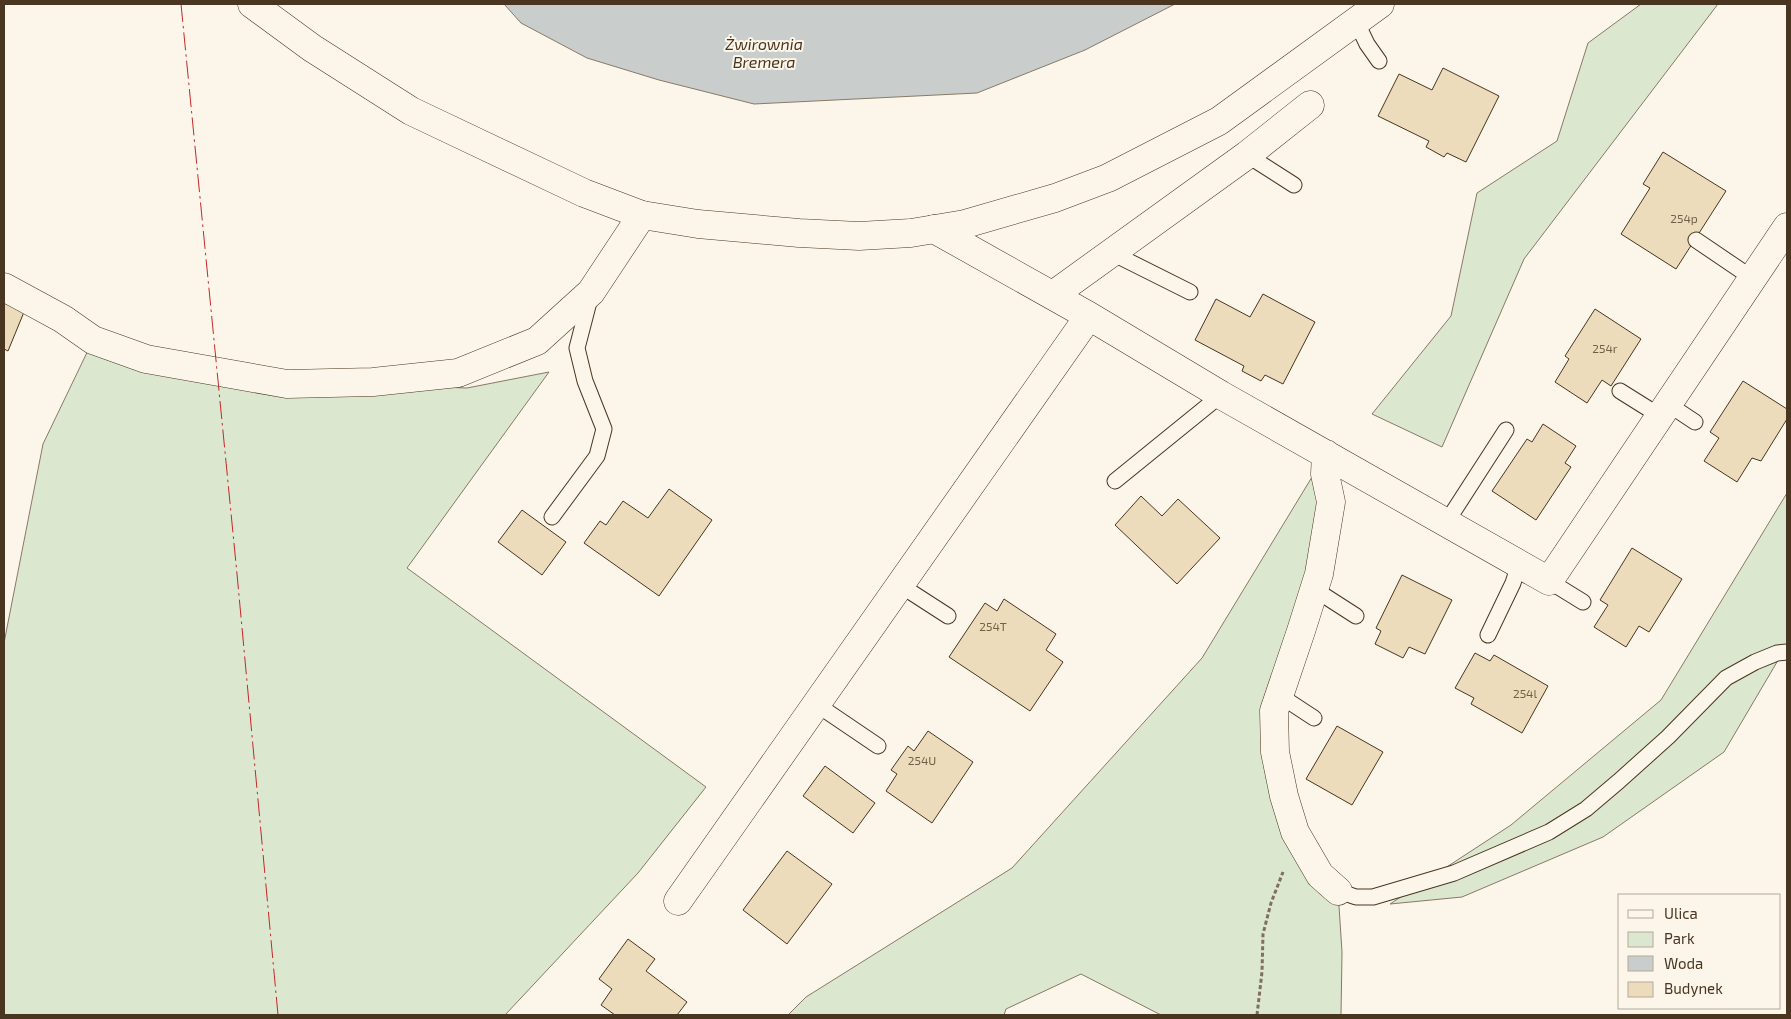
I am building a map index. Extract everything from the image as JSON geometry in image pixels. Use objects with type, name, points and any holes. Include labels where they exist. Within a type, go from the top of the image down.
[{"type":"street","points":[[252,4],[312,48],[411,111],[584,193],[642,215],[698,224],[859,236],[911,233],[964,224],[1055,198],[1108,178],[1219,121],[1380,4]]},
{"type":"street","points":[[1053,295],[1247,155],[1310,105]]},
{"type":"street","points":[[4,287],[63,319],[93,340],[146,359],[287,384],[373,382],[458,373],[537,341],[591,292],[642,215]]},
{"type":"street","points":[[934,229],[1090,316],[1221,394],[1549,581],[1787,226]]},
{"type":"street","points":[[678,901],[1090,316]]},
{"type":"street","points":[[1326,454],[1325,474],[1331,502],[1319,574],[1274,711],[1275,752],[1284,796],[1295,832],[1320,875],[1338,891]]},
{"type":"lane","points":[[1356,21],[1367,44],[1379,60]]},
{"type":"lane","points":[[1247,155],[1294,185]]},
{"type":"lane","points":[[1696,240],[1752,278]]},
{"type":"lane","points":[[1112,253],[1190,292]]},
{"type":"lane","points":[[552,518],[597,456],[604,429],[585,381],[577,348],[591,292]]},
{"type":"lane","points":[[1620,391],[1694,422]]},
{"type":"lane","points":[[1115,480],[1221,394]]},
{"type":"lane","points":[[1446,523],[1506,430]]},
{"type":"lane","points":[[1488,635],[1519,564]]},
{"type":"lane","points":[[1549,581],[1583,602]]},
{"type":"lane","points":[[900,585],[948,616]]},
{"type":"lane","points":[[1314,589],[1356,616]]},
{"type":"lane","points":[[1338,891],[1356,897],[1373,897],[1454,873],[1549,832],[1586,809],[1619,781],[1668,737],[1726,678],[1755,662],[1777,653],[1787,652]]},
{"type":"lane","points":[[1279,695],[1314,718]]},
{"type":"lane","points":[[816,704],[878,746]]},
{"type":"path","points":[[1258,1015],[1263,934],[1279,883],[1290,855],[1299,840]]},
{"type":"green space","points":[[1641,4],[1718,4],[1524,259],[1442,447],[1372,414],[1451,316],[1477,193],[1557,141],[1588,43]]},
{"type":"green space","points":[[93,340],[316,383],[467,388],[549,372],[407,568],[706,787],[638,873],[505,1015],[4,1015],[4,643],[43,444]]},
{"type":"green space","points":[[1326,454],[1325,474],[1285,677],[1284,796],[1338,891],[1342,952],[1341,1015],[1161,1015],[1081,974],[1006,1009],[1004,1015],[788,1015],[806,997],[1012,868],[1202,658]]},
{"type":"green space","points":[[1787,493],[1787,645],[1724,752],[1603,837],[1462,897],[1390,904],[1511,825],[1661,700]]},
{"type":"water","name":"Żwirownia Bremera","points":[[504,4],[1175,4],[1085,50],[977,93],[754,104],[659,80],[587,58],[521,23]]},
{"type":"building","points":[[1443,68],[1499,96],[1466,162],[1447,153],[1444,157],[1426,147],[1429,141],[1378,116],[1399,74],[1432,90]]},
{"type":"building","points":[[1663,152],[1726,191],[1676,269],[1621,234],[1650,188],[1643,184]]},
{"type":"building","points":[[1263,294],[1315,322],[1283,384],[1265,375],[1261,381],[1242,371],[1244,366],[1195,340],[1216,299],[1250,317]]},
{"type":"building","points":[[4,303],[24,312],[8,351],[4,349]]},
{"type":"building","points":[[1595,309],[1641,339],[1611,386],[1602,380],[1587,403],[1555,382],[1569,359],[1565,356]]},
{"type":"building","points":[[1743,381],[1787,409],[1787,419],[1761,461],[1752,458],[1737,482],[1704,461],[1719,438],[1710,432]]},
{"type":"building","points":[[1543,424],[1576,446],[1565,463],[1571,467],[1536,520],[1492,491],[1527,439],[1532,442]]},
{"type":"building","points":[[669,489],[712,520],[659,596],[584,543],[600,521],[606,525],[623,501],[648,518]]},
{"type":"building","points":[[1141,496],[1162,516],[1178,499],[1220,538],[1177,584],[1115,525]]},
{"type":"building","points":[[522,510],[566,542],[542,575],[498,542]]},
{"type":"building","points":[[1632,548],[1682,579],[1649,632],[1639,626],[1626,647],[1594,627],[1608,605],[1600,600]]},
{"type":"building","points":[[1402,575],[1452,600],[1425,654],[1409,647],[1403,658],[1375,644],[1381,631],[1376,628]]},
{"type":"building","points":[[1004,599],[1056,634],[1046,650],[1063,662],[1030,711],[949,657],[985,603],[997,611]]},
{"type":"building","points":[[1475,653],[1490,661],[1494,655],[1548,686],[1522,733],[1471,704],[1474,698],[1455,688]]},
{"type":"building","points":[[1337,726],[1383,752],[1352,805],[1306,779]]},
{"type":"building","points":[[928,731],[973,762],[932,823],[886,791],[897,774],[891,770],[908,746],[914,751]]},
{"type":"building","points":[[825,766],[875,803],[853,833],[803,796]]},
{"type":"building","points":[[787,851],[832,884],[787,944],[743,910]]},
{"type":"building","points":[[628,939],[655,959],[646,971],[687,1002],[677,1015],[615,1015],[601,1005],[612,989],[599,979]]},
{"type":"power","points":[[181,4],[278,1015]]}]
